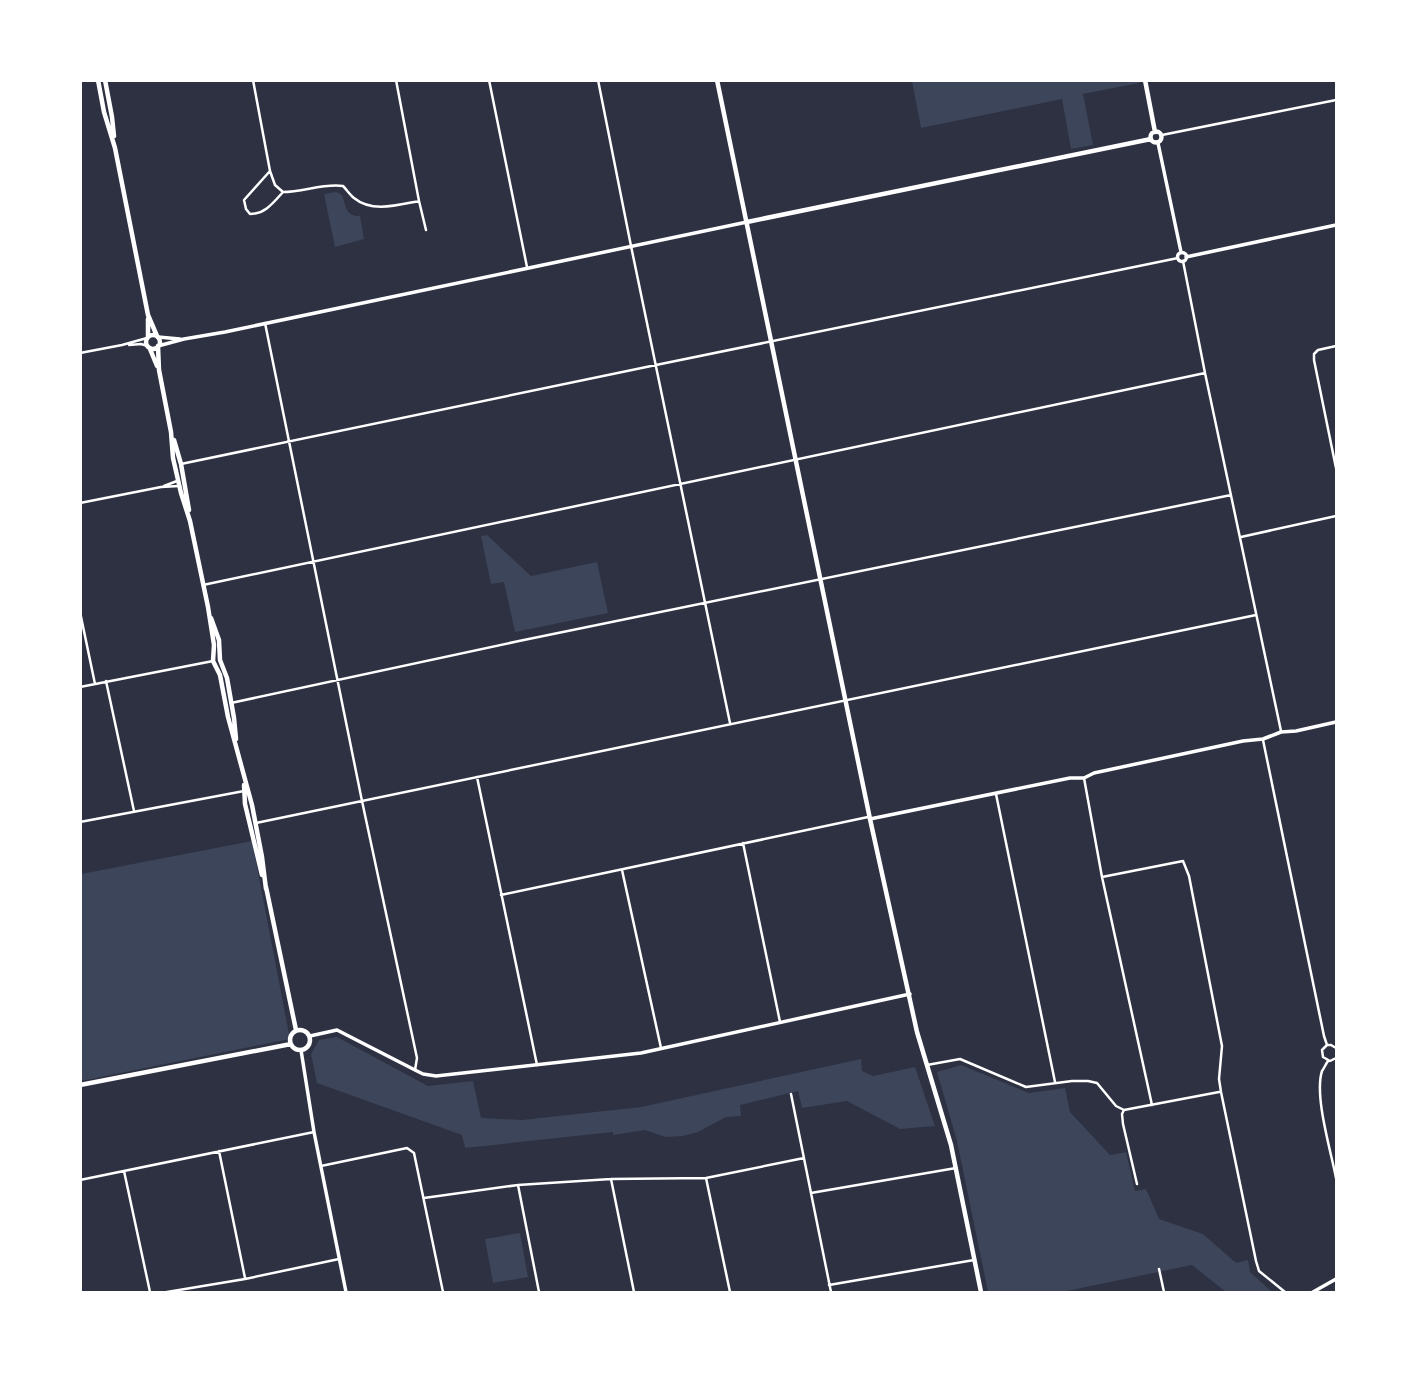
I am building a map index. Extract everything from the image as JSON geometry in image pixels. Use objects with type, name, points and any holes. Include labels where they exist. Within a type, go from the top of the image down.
[{"type":"main road","points":[[98,80],[115,148]]},
{"type":"main road","points":[[105,80],[115,148],[148,315],[146,342],[159,370]]},
{"type":"main road","points":[[718,80],[870,818],[918,1032],[951,1145],[981,1293]]},
{"type":"main road","points":[[1145,80],[1155,132]]},
{"type":"main road","points":[[103,103],[109,102]]},
{"type":"main road","points":[[747,222],[1151,139],[1158,143],[1162,135],[1155,132]]},
{"type":"main road","points":[[1151,139],[1155,132]]},
{"type":"main road","points":[[148,315],[160,340],[159,370],[171,432],[188,495],[190,521]]},
{"type":"main road","points":[[147,337],[158,336]]},
{"type":"main road","points":[[148,347],[153,349],[158,346]]},
{"type":"main road","points":[[171,432],[173,458],[190,521],[208,607],[214,645],[213,661],[220,675],[228,717],[256,822],[259,855]]},
{"type":"main road","points":[[208,607],[219,640],[220,660],[232,703],[237,750]]},
{"type":"main road","points":[[246,790],[245,804],[259,855],[296,1030]]},
{"type":"main road","points":[[296,1030],[306,1031],[310,1036],[310,1044],[304,1049],[296,1049],[291,1044],[291,1035],[296,1030]]},
{"type":"main road","points":[[80,1085],[291,1044]]},
{"type":"street","points":[[253,80],[275,186],[283,192],[298,192],[334,184],[343,186],[356,201],[370,206],[386,208],[419,201]]},
{"type":"street","points":[[396,80],[426,230]]},
{"type":"street","points":[[489,80],[527,267]]},
{"type":"street","points":[[598,80],[730,723]]},
{"type":"street","points":[[1162,135],[1336,100]]},
{"type":"street","points":[[1158,143],[1181,252],[1178,258]]},
{"type":"street","points":[[271,171],[244,200],[246,209],[250,214],[258,214],[271,206],[283,192]]},
{"type":"street","points":[[158,346],[747,222]]},
{"type":"street","points":[[181,464],[771,341],[1178,258],[1185,259],[1336,225]]},
{"type":"street","points":[[1181,252],[1185,253],[1205,373],[1281,732]]},
{"type":"street","points":[[265,323],[415,1050],[415,1070]]},
{"type":"street","points":[[158,336],[184,339]]},
{"type":"street","points":[[80,353],[147,337]]},
{"type":"street","points":[[122,345],[138,344],[148,347]]},
{"type":"street","points":[[1336,346],[1318,350],[1314,354],[1336,468]]},
{"type":"street","points":[[203,585],[1205,373]]},
{"type":"street","points":[[80,503],[179,483]]},
{"type":"street","points":[[232,703],[519,641],[1231,495]]},
{"type":"street","points":[[1240,537],[1336,516]]},
{"type":"street","points":[[80,612],[95,684]]},
{"type":"street","points":[[256,822],[1256,615]]},
{"type":"street","points":[[80,687],[213,661]]},
{"type":"street","points":[[106,681],[134,811]]},
{"type":"street","points":[[501,895],[743,843],[1070,778],[1084,778],[1107,770],[1263,739],[1281,732],[1336,723]]},
{"type":"street","points":[[1263,739],[1327,1045]]},
{"type":"street","points":[[477,777],[537,1065]]},
{"type":"street","points":[[1084,778],[1102,877],[1152,1105]]},
{"type":"street","points":[[80,822],[246,790]]},
{"type":"street","points":[[996,794],[1055,1083]]},
{"type":"street","points":[[743,843],[780,1023]]},
{"type":"street","points":[[1102,877],[1183,861],[1189,876],[1222,1046],[1219,1079],[1259,1271],[1285,1293]]},
{"type":"street","points":[[622,870],[661,1048]]},
{"type":"street","points":[[310,1036],[337,1030],[415,1070],[436,1076],[640,1053],[910,994]]},
{"type":"street","points":[[1327,1045],[1336,1048]]},
{"type":"street","points":[[1327,1045],[1322,1055],[1328,1061]]},
{"type":"street","points":[[301,1050],[314,1132],[346,1293]]},
{"type":"street","points":[[1328,1061],[1336,1058]]},
{"type":"street","points":[[927,1065],[960,1059],[1026,1087],[1088,1080],[1097,1083],[1116,1106],[1124,1110],[1221,1091]]},
{"type":"street","points":[[1328,1061],[1322,1071],[1320,1087],[1336,1178]]},
{"type":"street","points":[[791,1094],[831,1293]]},
{"type":"street","points":[[1124,1110],[1123,1124],[1137,1184]]},
{"type":"street","points":[[80,1180],[314,1132]]},
{"type":"street","points":[[321,1166],[407,1148],[414,1153],[443,1293]]},
{"type":"street","points":[[219,1151],[245,1279]]},
{"type":"street","points":[[424,1198],[519,1185],[611,1179],[706,1178],[804,1158]]},
{"type":"street","points":[[811,1193],[956,1168]]},
{"type":"street","points":[[124,1171],[150,1293]]},
{"type":"street","points":[[706,1178],[730,1293]]},
{"type":"street","points":[[611,1179],[634,1293]]},
{"type":"street","points":[[519,1185],[539,1293]]},
{"type":"street","points":[[167,1293],[339,1259]]},
{"type":"street","points":[[829,1285],[974,1260]]},
{"type":"street","points":[[1159,1269],[1164,1293]]},
{"type":"street","points":[[1313,1293],[1336,1279]]},
{"type":"shaded area","points":[[912,81],[1139,81],[1083,94],[1093,145],[1071,149],[1062,99],[921,128]]},
{"type":"shaded area","points":[[336,192],[342,195],[349,213],[360,216],[364,239],[335,247],[324,194]]},
{"type":"shaded area","points":[[487,535],[531,576],[597,562],[608,613],[515,632],[504,582],[491,584],[481,536]]},
{"type":"shaded area","points":[[252,841],[290,1039],[81,1081],[81,874]]},
{"type":"shaded area","points":[[337,1037],[428,1086],[473,1081],[481,1118],[522,1120],[641,1107],[861,1059],[862,1071],[873,1076],[915,1067],[935,1126],[900,1129],[847,1101],[802,1108],[798,1091],[740,1105],[741,1116],[726,1117],[698,1132],[683,1136],[665,1137],[645,1130],[465,1148],[462,1135],[317,1083],[311,1054],[319,1040]]},
{"type":"shaded area","points":[[961,1065],[1029,1093],[1065,1088],[1070,1112],[1110,1155],[1126,1152],[1135,1191],[1146,1189],[1159,1219],[1203,1234],[1236,1263],[1248,1260],[1250,1272],[1272,1292],[1226,1292],[1192,1265],[1062,1292],[988,1292],[957,1141],[937,1072]]},
{"type":"shaded area","points":[[520,1233],[528,1277],[493,1283],[485,1239]]}]
